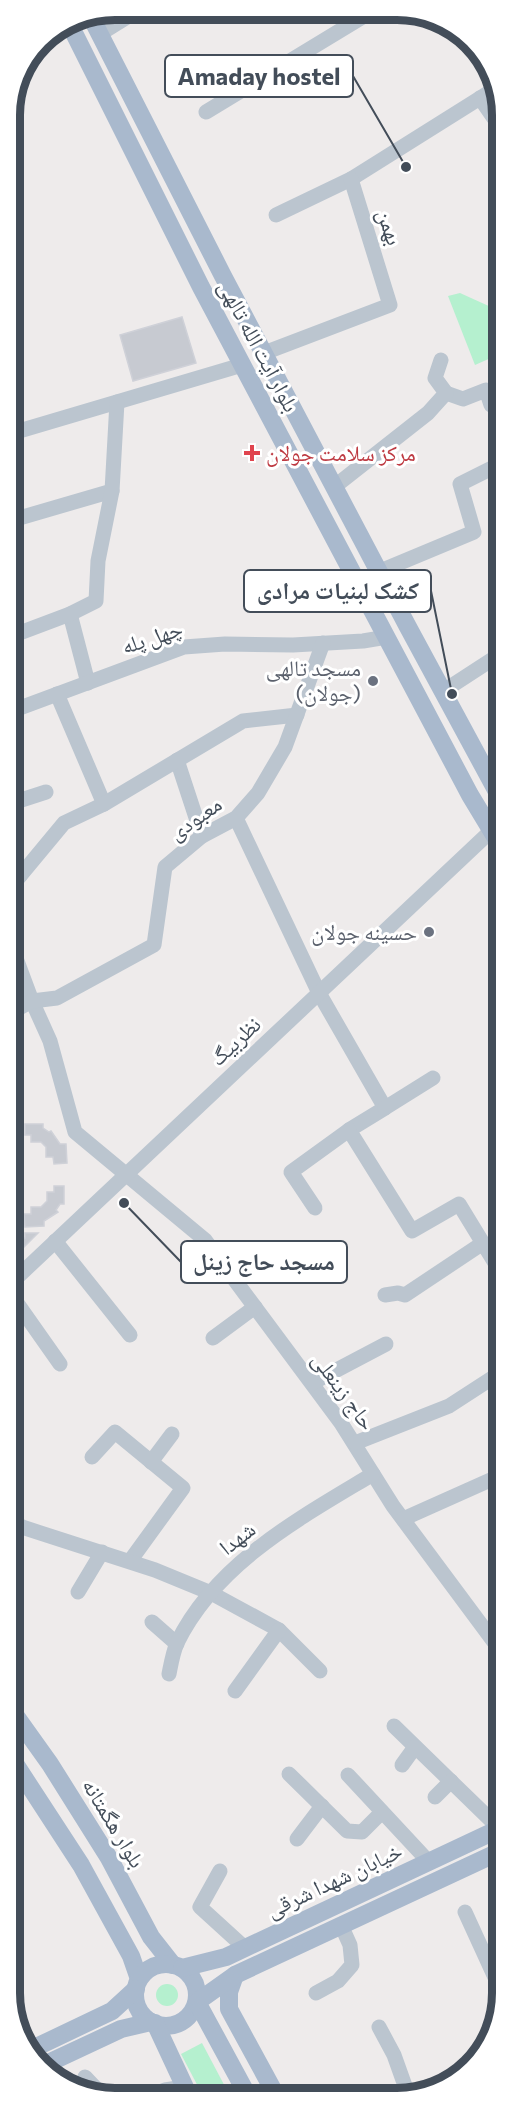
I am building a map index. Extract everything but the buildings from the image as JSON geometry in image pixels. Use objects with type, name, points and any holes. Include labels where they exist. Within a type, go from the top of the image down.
[{"type":"main road","name":"بلوار آیت الله تالهی","points":[[94,22],[378,572],[442,692],[492,771]]},
{"type":"main road","name":"بلوار آیت الله تالهی","points":[[72,30],[201,287],[470,795],[492,830]]},
{"type":"main road","points":[[387,637],[408,627]]},
{"type":"main road","name":"بلوار هگمتانه","points":[[20,1722],[50,1764],[109,1858],[151,1937],[177,1967]]},
{"type":"main road","points":[[27,1779],[50,1764]]},
{"type":"main road","points":[[20,1770],[81,1865],[131,1956],[138,1984],[135,1998],[138,2008],[153,2023],[185,2088]]},
{"type":"main road","name":"خیابان شهدا شرقی","points":[[177,1967],[226,1957],[492,1832]]},
{"type":"main road","name":"خیابان شهدا شرقی","points":[[197,2002],[235,1976],[492,1855]]},
{"type":"main road","points":[[37,2047],[112,2011],[154,1967],[177,1967],[190,1974],[195,1983],[197,2002],[244,2088]]},
{"type":"main road","points":[[235,1976],[229,1992],[229,2009],[272,2088]]},
{"type":"main road","points":[[51,2062],[121,2029],[153,2023],[170,2026],[179,2024],[187,2018],[197,2002]]},
{"type":"street","points":[[100,34],[123,20]]},
{"type":"street","points":[[206,112],[357,20]]},
{"type":"street","points":[[276,215],[351,179],[490,92]]},
{"type":"street","points":[[480,98],[492,115]]},
{"type":"street","name":"بهمن","points":[[264,353],[390,305],[351,179]]},
{"type":"street","points":[[441,360],[435,378],[446,393],[463,399],[486,390],[492,405]]},
{"type":"street","points":[[20,431],[242,365]]},
{"type":"street","points":[[334,487],[428,412],[446,393]]},
{"type":"street","points":[[20,633],[96,602],[98,561],[112,491],[117,402]]},
{"type":"street","points":[[378,572],[474,532],[460,484],[492,468]]},
{"type":"street","points":[[20,517],[112,491]]},
{"type":"street","points":[[70,614],[88,683]]},
{"type":"street","name":"چهل پله","points":[[20,708],[184,647],[225,644],[293,645],[387,637]]},
{"type":"street","name":"معبودی","points":[[32,1001],[57,998],[154,945],[165,867],[202,836],[236,818],[258,793],[285,747],[323,643]]},
{"type":"street","points":[[442,692],[492,660]]},
{"type":"street","points":[[57,694],[104,804]]},
{"type":"street","points":[[20,876],[64,823],[104,804],[243,721],[297,715]]},
{"type":"street","points":[[177,760],[202,836]]},
{"type":"street","points":[[20,800],[46,792]]},
{"type":"street","points":[[236,818],[319,993],[385,1108]]},
{"type":"street","name":"نظربیگ","points":[[20,1275],[492,830]]},
{"type":"street","name":"حاج زینعلی","points":[[20,969],[50,1041],[75,1132],[205,1240],[312,1383],[355,1443],[403,1519],[492,1639]]},
{"type":"street","points":[[20,1007],[32,1001]]},
{"type":"street","points":[[315,1208],[291,1172],[349,1130],[433,1078]]},
{"type":"street","points":[[349,1130],[412,1231],[459,1204],[492,1258]]},
{"type":"street","points":[[55,1242],[130,1335]]},
{"type":"street","points":[[385,1295],[398,1293],[405,1296],[483,1243]]},
{"type":"street","points":[[20,1307],[60,1364]]},
{"type":"street","points":[[213,1338],[255,1307]]},
{"type":"street","points":[[312,1383],[386,1344]]},
{"type":"street","points":[[355,1443],[449,1406],[492,1378]]},
{"type":"street","points":[[92,1457],[115,1432],[183,1488],[130,1561]]},
{"type":"street","points":[[151,1462],[172,1434]]},
{"type":"street","name":"شهدا","points":[[169,1674],[177,1644],[203,1601],[230,1571],[311,1511],[373,1474]]},
{"type":"street","points":[[403,1519],[492,1480]]},
{"type":"street","points":[[20,1526],[130,1561],[211,1593],[279,1630],[320,1671]]},
{"type":"street","points":[[78,1592],[102,1552]]},
{"type":"street","points":[[152,1622],[177,1644]]},
{"type":"street","points":[[235,1691],[279,1630]]},
{"type":"street","points":[[394,1726],[492,1820]]},
{"type":"street","points":[[402,1765],[415,1747]]},
{"type":"street","points":[[289,1774],[347,1831],[362,1832],[382,1812]]},
{"type":"street","points":[[348,1775],[429,1862]]},
{"type":"street","points":[[435,1797],[451,1781]]},
{"type":"street","points":[[297,1839],[322,1806]]},
{"type":"street","points":[[220,1871],[200,1907],[245,1948]]},
{"type":"street","points":[[465,1912],[492,1971]]},
{"type":"street","points":[[316,1993],[338,1981],[352,1965],[350,1945],[341,1925]]},
{"type":"street","points":[[379,2027],[394,2055],[406,2087]]},
{"type":"street","points":[[85,2077],[92,2085]]},
{"type":"green space","points":[[460,293],[492,307],[492,357],[475,365],[448,296]]},
{"type":"green space","points":[[167,1984],[175,1987],[178,1995],[175,2003],[167,2006],[159,2003],[156,1995],[159,1987]]},
{"type":"green space","points":[[202,2043],[226,2088],[199,2088],[181,2054]]},
{"type":"place","name":"Amaday hostel","points":[[406,167]]},
{"type":"place","name":"مرکز سلامت جولان","points":[[252,453]]},
{"type":"place","name":"مسجد تالهی (جولان)","points":[[373,681]]},
{"type":"place","name":"کشک لبنیات مرادی","points":[[452,694]]},
{"type":"place","name":"حسینه جولان","points":[[429,932]]},
{"type":"place","name":"مسجد حاج زینل","points":[[124,1203]]}]
